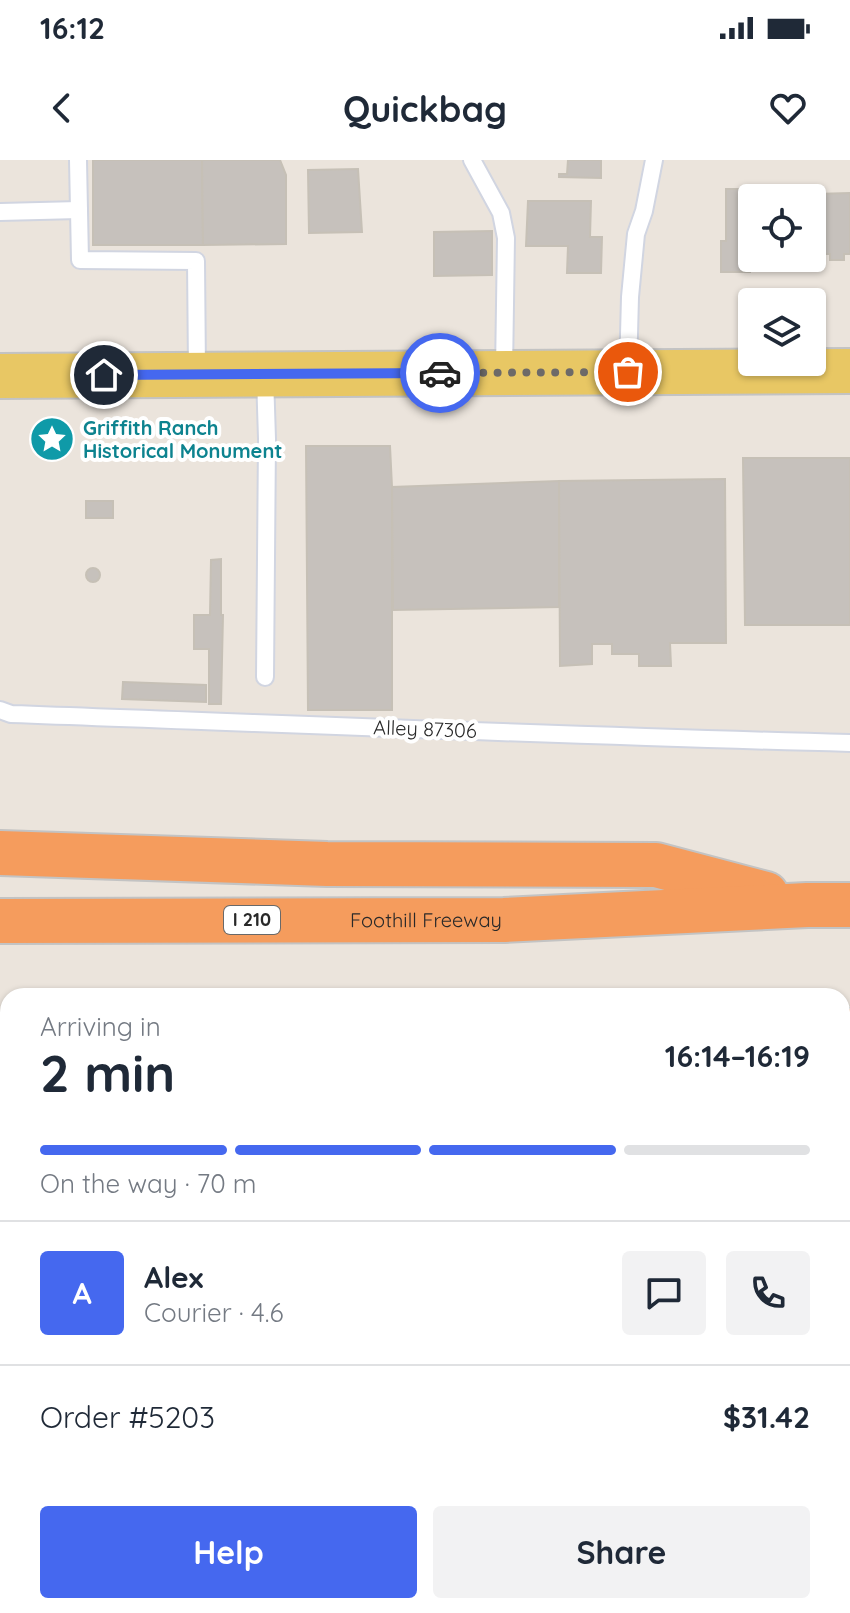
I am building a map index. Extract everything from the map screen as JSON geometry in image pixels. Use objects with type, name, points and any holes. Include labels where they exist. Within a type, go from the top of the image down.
[{"type":"highway","points":[[0,853],[327,864],[656,865],[807,905]]},
{"type":"highway","name":"Foothill Freeway","points":[[0,921],[504,920],[850,905]]},
{"type":"main road","points":[[0,376],[850,371]]},
{"type":"lane","points":[[78,160],[80,260],[196,261],[197,375]]},
{"type":"lane","points":[[472,160],[501,213],[506,238],[504,373]]},
{"type":"lane","points":[[628,372],[636,234],[654,160]]},
{"type":"lane","points":[[0,212],[79,210]]},
{"type":"lane","points":[[265,375],[265,677]]},
{"type":"lane","name":"Alley 87306","points":[[0,710],[11,714],[850,743]]},
{"type":"building","points":[[93,160],[202,160],[203,245],[93,245]]},
{"type":"building","points":[[202,160],[280,160],[286,175],[286,244],[203,245]]},
{"type":"building","points":[[568,160],[601,160],[601,178],[559,177],[559,174],[567,174]]},
{"type":"building","points":[[358,169],[362,232],[309,233],[308,170]]},
{"type":"building","points":[[726,189],[738,189],[738,272],[721,272],[721,241],[726,241]]},
{"type":"building","points":[[850,193],[850,254],[844,254],[844,260],[830,260],[830,254],[826,254],[826,194]]},
{"type":"building","points":[[528,201],[591,201],[590,237],[602,237],[601,273],[567,273],[568,246],[526,246]]},
{"type":"building","points":[[492,231],[492,275],[434,276],[434,232]]},
{"type":"building","points":[[306,446],[390,446],[392,710],[308,710]]},
{"type":"building","points":[[743,458],[850,458],[850,625],[745,625]]},
{"type":"building","points":[[725,479],[726,643],[670,643],[671,666],[639,666],[639,654],[612,654],[612,644],[592,644],[592,664],[560,666],[559,481]]},
{"type":"building","points":[[559,481],[559,607],[393,610],[392,487]]},
{"type":"building","points":[[86,501],[113,501],[113,518],[86,518]]},
{"type":"building","points":[[221,559],[221,704],[209,704],[209,649],[194,649],[194,615],[210,615],[211,560]]},
{"type":"building","points":[[93,568],[100,575],[93,582],[86,575]]},
{"type":"building","points":[[123,682],[206,685],[206,702],[122,699]]},
{"type":"way so far","points":[[440,373],[628,372]]},
{"type":"place","name":"Griffith Ranch Historical Monument","points":[[52,439]]},
{"type":"route","points":[[104,375],[440,373]]}]
